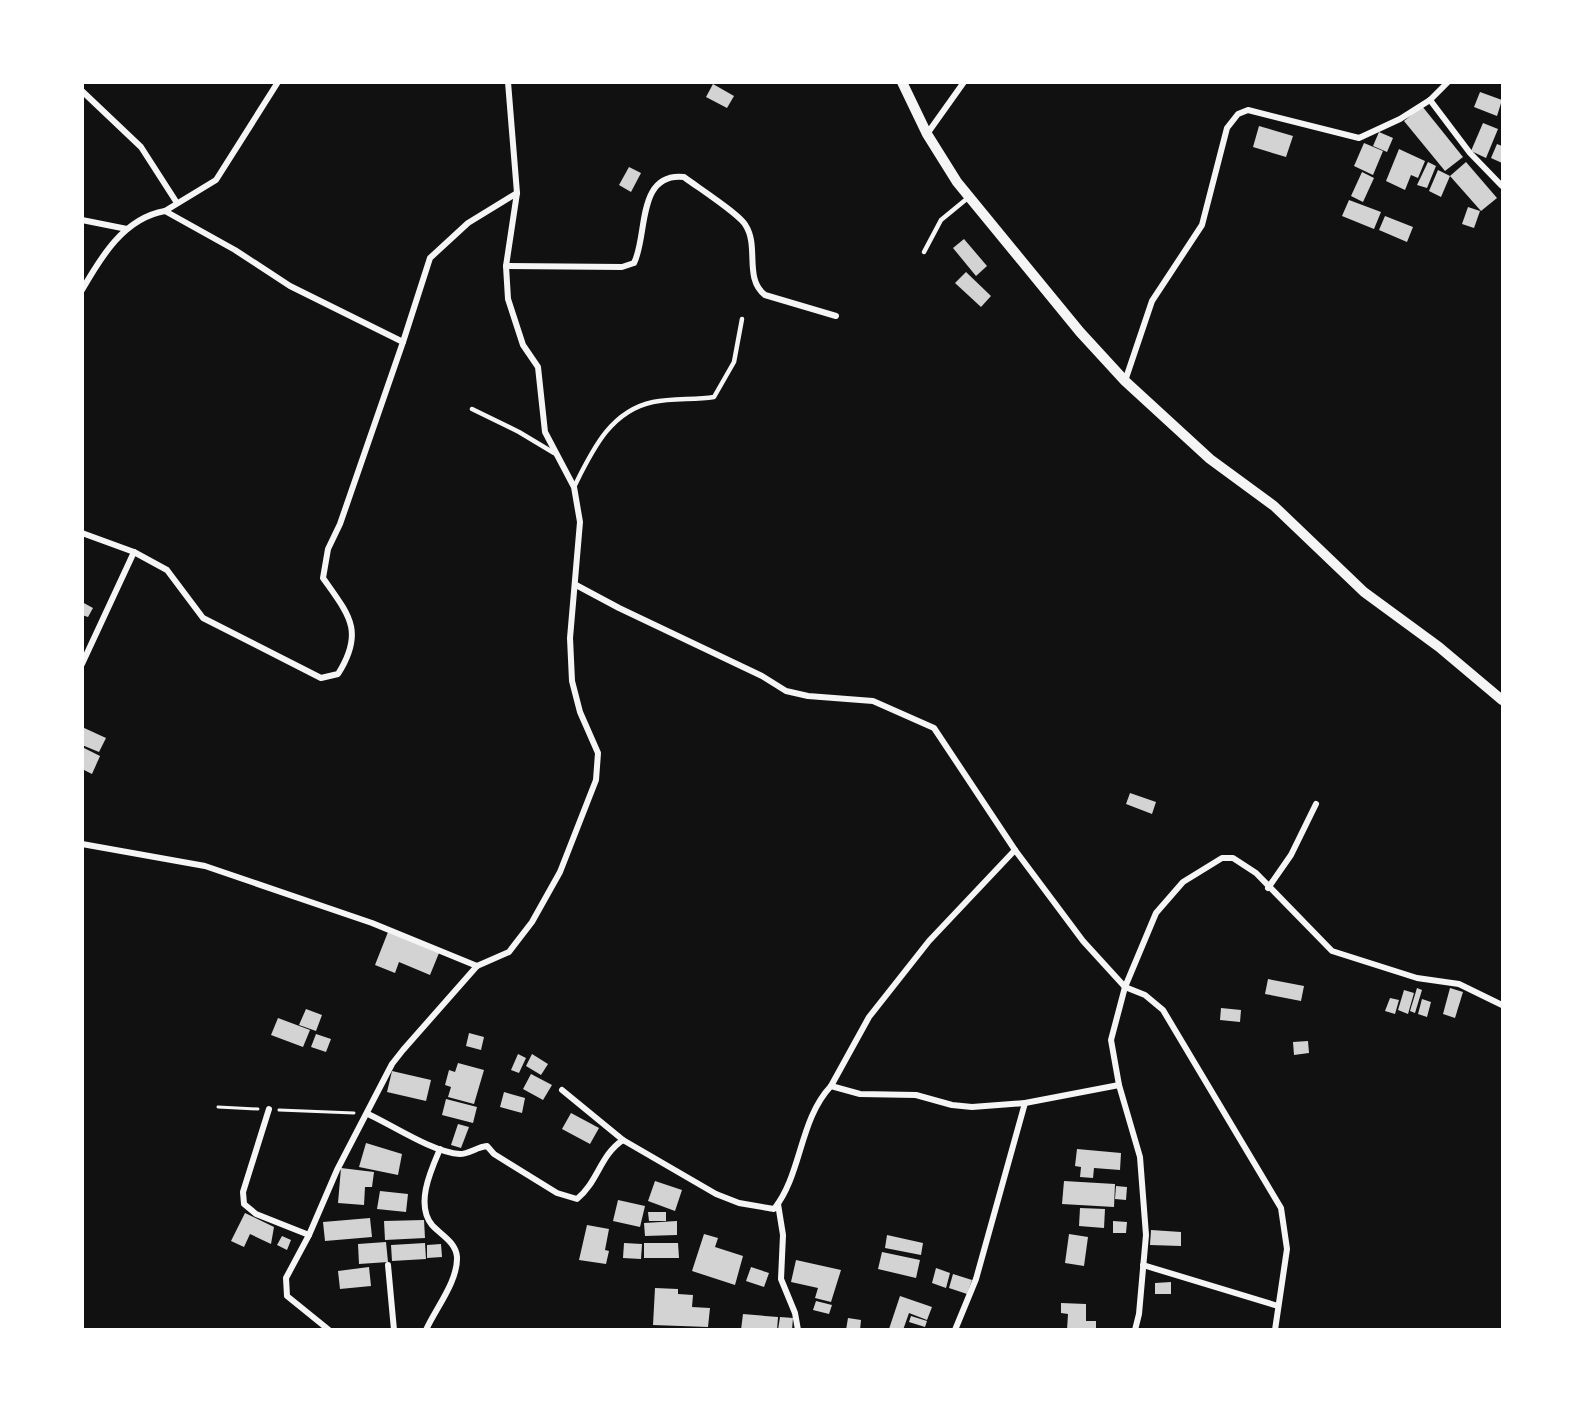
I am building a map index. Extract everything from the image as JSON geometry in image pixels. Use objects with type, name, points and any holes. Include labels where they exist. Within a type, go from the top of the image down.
[{"type":"street","points":[[82,290],[109,248],[127,229],[154,213],[165,211],[216,180],[278,82]]},
{"type":"street","points":[[329,1329],[287,1296],[286,1278],[309,1235],[337,1170],[392,1064],[477,966],[509,952],[532,922],[560,872],[596,780],[598,753],[580,712],[572,681],[570,638],[580,522],[574,487],[554,453],[545,432],[538,367],[523,345],[508,299],[506,266],[518,193],[508,82]]},
{"type":"street","points":[[902,82],[927,134],[969,196],[1080,332],[1125,381],[1210,459],[1274,506],[1364,592],[1439,647],[1503,700]]},
{"type":"street","points":[[927,134],[964,82]]},
{"type":"street","points":[[1125,381],[1152,301],[1202,225],[1227,128],[1238,114],[1248,110],[1359,138],[1384,129],[1430,100],[1448,82]]},
{"type":"street","points":[[82,91],[141,147],[177,202]]},
{"type":"street","points":[[1430,100],[1470,153],[1503,186]]},
{"type":"street","points":[[506,266],[622,267],[634,263],[639,253],[647,200],[666,179],[684,177],[745,223],[752,237],[754,280],[758,290],[765,295],[836,316]]},
{"type":"street","points":[[82,533],[134,552],[167,570],[203,618],[321,678],[338,674],[349,657],[354,634],[350,616],[323,578],[328,549],[340,524],[430,258],[468,223],[518,193]]},
{"type":"street","points":[[165,211],[235,250],[290,286],[403,342]]},
{"type":"street","points":[[82,220],[127,229]]},
{"type":"street","points":[[82,663],[134,552]]},
{"type":"street","points":[[576,585],[762,676],[786,691],[808,696],[873,701],[934,728],[1015,850],[1083,941],[1125,987],[1145,994],[1163,1010],[1281,1208],[1287,1249],[1275,1329]]},
{"type":"street","points":[[1268,888],[1291,855],[1316,804]]},
{"type":"street","points":[[82,844],[205,866],[372,923],[477,966]]},
{"type":"street","points":[[562,1090],[623,1140],[716,1194],[739,1203],[774,1209],[787,1186],[810,1119],[820,1098],[831,1086],[869,1017],[929,941],[1015,850]]},
{"type":"street","points":[[1135,1329],[1139,1314],[1146,1235],[1140,1157],[1119,1085],[1112,1040],[1125,987],[1156,913],[1183,882],[1222,858],[1233,858],[1256,873],[1268,888],[1332,951],[1417,978],[1459,984],[1503,1005]]},
{"type":"street","points":[[831,1086],[860,1094],[916,1095],[952,1105],[972,1107],[1051,1100],[1119,1085]]},
{"type":"street","points":[[955,1329],[976,1279],[1026,1103]]},
{"type":"street","points":[[269,1109],[243,1192],[244,1204],[256,1214],[309,1235]]},
{"type":"street","points":[[368,1113],[440,1149],[460,1154],[475,1147],[487,1146],[494,1154],[557,1193],[577,1199],[591,1188],[597,1170],[614,1146],[623,1140]]},
{"type":"street","points":[[426,1329],[456,1271],[457,1254],[426,1214],[425,1196],[431,1168],[440,1149]]},
{"type":"street","points":[[777,1204],[783,1235],[781,1279],[795,1313],[798,1329]]},
{"type":"street","points":[[388,1265],[394,1329]]},
{"type":"street","points":[[1143,1265],[1278,1306]]},
{"type":"lane","points":[[924,252],[941,220],[969,196]]},
{"type":"lane","points":[[574,487],[607,430],[625,412],[653,402],[714,397],[734,363],[742,319]]},
{"type":"lane","points":[[472,409],[519,432],[554,453]]},
{"type":"path","points":[[218,1107],[368,1113]]},
{"type":"building","points":[[713,84],[734,96],[727,108],[706,97]]},
{"type":"building","points":[[1480,92],[1502,100],[1497,116],[1474,107]]},
{"type":"building","points":[[1422,106],[1463,157],[1445,171],[1404,121]]},
{"type":"building","points":[[1483,123],[1498,129],[1486,158],[1471,151]]},
{"type":"building","points":[[1259,126],[1293,136],[1286,157],[1253,147]]},
{"type":"building","points":[[1379,132],[1393,138],[1387,152],[1373,146]]},
{"type":"building","points":[[1364,143],[1383,151],[1373,175],[1354,166]]},
{"type":"building","points":[[1497,144],[1502,146],[1502,163],[1491,158]]},
{"type":"building","points":[[1399,149],[1425,161],[1418,178],[1411,175],[1405,190],[1386,181]]},
{"type":"building","points":[[1428,162],[1436,166],[1427,188],[1417,185]]},
{"type":"building","points":[[1466,162],[1497,198],[1481,211],[1450,176]]},
{"type":"building","points":[[629,167],[641,173],[631,192],[619,185]]},
{"type":"building","points":[[1438,170],[1450,176],[1441,197],[1429,191]]},
{"type":"building","points":[[1362,172],[1374,178],[1363,202],[1351,196]]},
{"type":"building","points":[[1349,200],[1381,212],[1374,229],[1342,216]]},
{"type":"building","points":[[1468,207],[1480,211],[1474,228],[1462,224]]},
{"type":"building","points":[[1385,216],[1413,227],[1407,242],[1379,230]]},
{"type":"building","points":[[964,239],[987,266],[976,276],[953,248]]},
{"type":"building","points":[[966,272],[991,296],[981,307],[955,283]]},
{"type":"building","points":[[82,602],[93,608],[88,617],[82,615]]},
{"type":"building","points":[[82,727],[106,738],[99,752],[82,745]]},
{"type":"building","points":[[82,747],[100,756],[92,774],[82,769]]},
{"type":"building","points":[[1130,793],[1156,802],[1152,814],[1126,804]]},
{"type":"building","points":[[388,932],[439,953],[430,975],[399,962],[395,973],[375,965]]},
{"type":"building","points":[[1268,979],[1304,986],[1301,1001],[1265,994]]},
{"type":"building","points":[[1417,988],[1422,990],[1415,1013],[1410,1011]]},
{"type":"building","points":[[1450,988],[1463,992],[1455,1018],[1443,1014]]},
{"type":"building","points":[[1404,990],[1414,993],[1408,1014],[1398,1010]]},
{"type":"building","points":[[1390,998],[1399,1000],[1395,1014],[1385,1011]]},
{"type":"building","points":[[1422,999],[1431,1002],[1427,1017],[1418,1014]]},
{"type":"building","points":[[1221,1008],[1241,1010],[1240,1022],[1220,1020]]},
{"type":"building","points":[[306,1009],[322,1015],[316,1031],[299,1025]]},
{"type":"building","points":[[278,1018],[310,1030],[303,1047],[271,1035]]},
{"type":"building","points":[[469,1033],[484,1037],[481,1050],[466,1046]]},
{"type":"building","points":[[316,1034],[331,1039],[326,1052],[311,1047]]},
{"type":"building","points":[[1308,1041],[1309,1053],[1294,1055],[1293,1042]]},
{"type":"building","points":[[518,1054],[526,1058],[519,1073],[511,1070]]},
{"type":"building","points":[[532,1054],[548,1064],[541,1075],[526,1066]]},
{"type":"building","points":[[458,1063],[484,1070],[474,1104],[448,1097],[451,1087],[445,1085],[449,1070],[455,1072]]},
{"type":"building","points":[[392,1071],[431,1080],[426,1101],[387,1092]]},
{"type":"building","points":[[531,1074],[552,1085],[543,1100],[523,1089]]},
{"type":"building","points":[[504,1092],[525,1098],[522,1113],[500,1107]]},
{"type":"building","points":[[446,1099],[477,1107],[473,1123],[442,1115]]},
{"type":"building","points":[[571,1113],[599,1128],[590,1144],[562,1129]]},
{"type":"building","points":[[458,1124],[469,1127],[461,1148],[451,1145]]},
{"type":"building","points":[[366,1143],[402,1154],[398,1175],[359,1167]]},
{"type":"building","points":[[1077,1149],[1121,1153],[1120,1170],[1094,1168],[1093,1178],[1080,1177],[1081,1167],[1075,1166]]},
{"type":"building","points":[[341,1168],[374,1172],[372,1187],[365,1187],[364,1205],[338,1203]]},
{"type":"building","points":[[655,1181],[682,1190],[675,1211],[648,1201]]},
{"type":"building","points":[[1064,1181],[1115,1184],[1114,1207],[1062,1204]]},
{"type":"building","points":[[1116,1186],[1127,1187],[1126,1200],[1115,1199]]},
{"type":"building","points":[[380,1191],[408,1194],[406,1212],[377,1209]]},
{"type":"building","points":[[618,1200],[645,1206],[640,1227],[613,1221]]},
{"type":"building","points":[[1080,1208],[1105,1209],[1104,1228],[1079,1226]]},
{"type":"building","points":[[648,1212],[666,1212],[666,1221],[649,1221]]},
{"type":"building","points":[[245,1213],[274,1227],[271,1244],[250,1234],[244,1247],[231,1241]]},
{"type":"building","points":[[370,1218],[372,1237],[325,1241],[323,1222]]},
{"type":"building","points":[[424,1220],[425,1238],[385,1240],[384,1221]]},
{"type":"building","points":[[677,1221],[677,1235],[645,1236],[644,1223]]},
{"type":"building","points":[[1113,1221],[1127,1222],[1126,1233],[1113,1233]]},
{"type":"building","points":[[587,1225],[609,1229],[605,1250],[609,1251],[606,1264],[579,1260]]},
{"type":"building","points":[[1151,1230],[1181,1232],[1181,1246],[1150,1245]]},
{"type":"building","points":[[704,1234],[718,1238],[715,1247],[743,1256],[735,1285],[692,1271]]},
{"type":"building","points":[[1069,1234],[1088,1237],[1084,1266],[1065,1263]]},
{"type":"building","points":[[887,1235],[923,1243],[921,1255],[885,1248]]},
{"type":"building","points":[[282,1236],[291,1240],[287,1250],[277,1245]]},
{"type":"building","points":[[386,1242],[388,1262],[359,1264],[358,1244]]},
{"type":"building","points":[[425,1243],[426,1259],[392,1261],[391,1245]]},
{"type":"building","points":[[624,1243],[642,1244],[641,1259],[623,1258]]},
{"type":"building","points":[[644,1243],[678,1243],[679,1258],[644,1258]]},
{"type":"building","points":[[441,1244],[442,1257],[427,1258],[427,1245]]},
{"type":"building","points":[[882,1252],[920,1260],[916,1278],[878,1269]]},
{"type":"building","points":[[796,1260],[841,1270],[831,1302],[815,1298],[818,1288],[791,1282]]},
{"type":"building","points":[[369,1267],[371,1286],[340,1289],[338,1271]]},
{"type":"building","points":[[751,1267],[769,1273],[764,1287],[746,1281]]},
{"type":"building","points":[[936,1268],[950,1273],[946,1288],[932,1283]]},
{"type":"building","points":[[953,1274],[972,1280],[967,1294],[949,1288]]},
{"type":"building","points":[[1171,1282],[1171,1294],[1155,1294],[1155,1283]]},
{"type":"building","points":[[655,1288],[678,1289],[678,1294],[693,1295],[692,1307],[710,1308],[708,1327],[653,1325]]},
{"type":"building","points":[[900,1296],[932,1307],[927,1320],[909,1313],[903,1330],[889,1329]]},
{"type":"building","points":[[816,1301],[832,1305],[829,1314],[813,1310]]},
{"type":"building","points":[[1061,1303],[1086,1304],[1086,1321],[1096,1321],[1096,1330],[1067,1330],[1068,1314],[1061,1313]]},
{"type":"building","points":[[743,1314],[778,1317],[777,1330],[741,1330]]},
{"type":"building","points":[[911,1316],[927,1321],[925,1327],[909,1322]]},
{"type":"building","points":[[780,1317],[793,1318],[792,1330],[778,1330]]},
{"type":"building","points":[[848,1318],[861,1320],[860,1330],[846,1330]]}]
